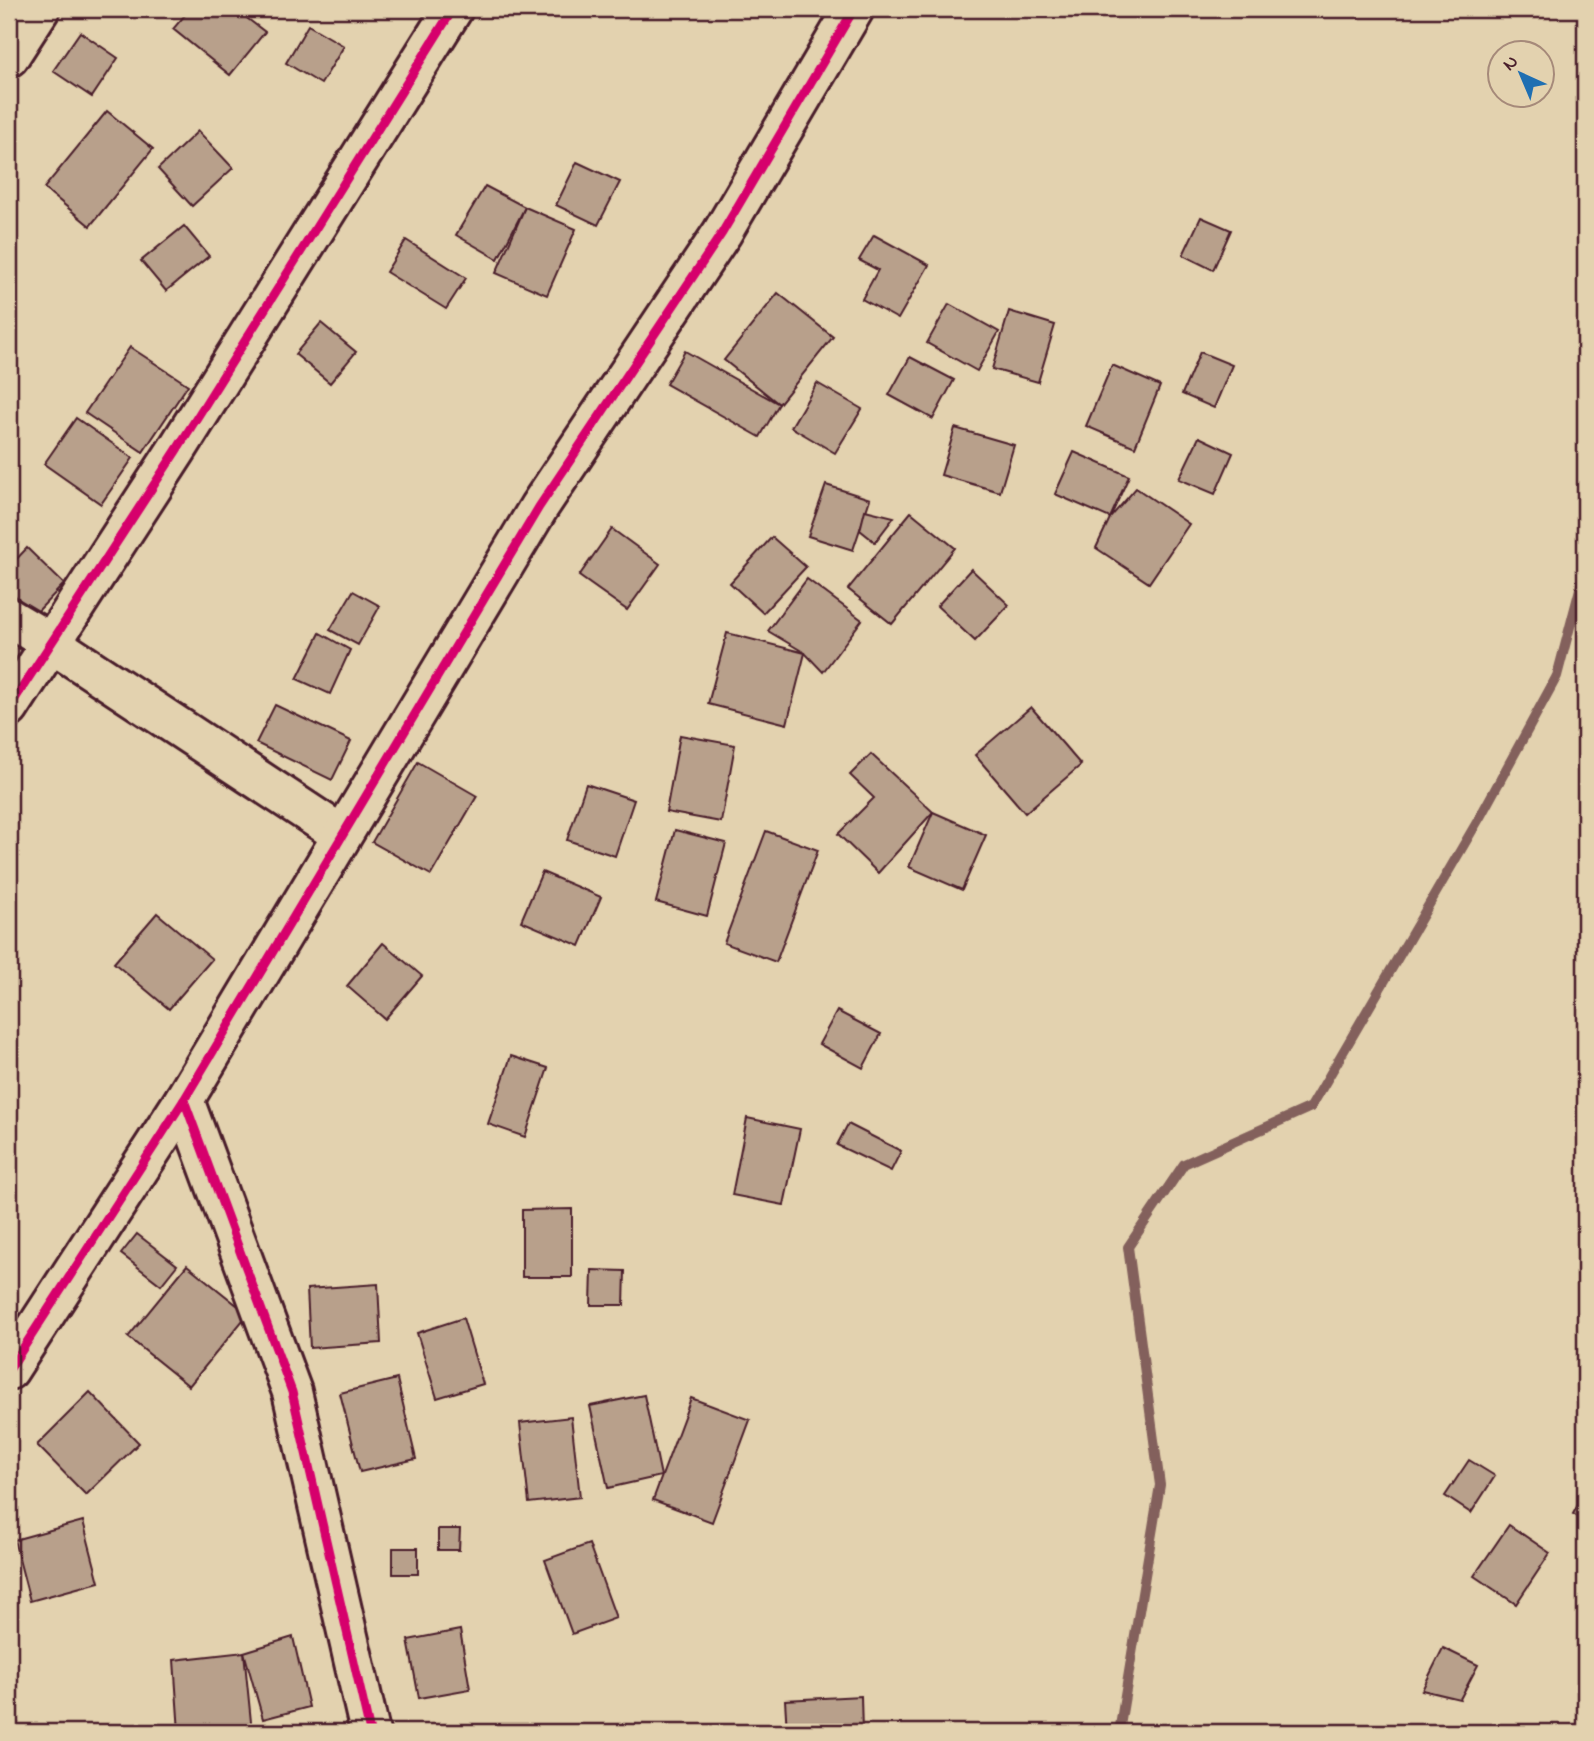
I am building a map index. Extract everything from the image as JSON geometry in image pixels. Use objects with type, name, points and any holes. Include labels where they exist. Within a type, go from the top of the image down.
[{"type":"street","points":[[9,57],[40,9]]},
{"type":"street","points":[[9,708],[184,439],[453,9]]},
{"type":"street","points":[[9,1370],[184,1100],[539,507],[722,233],[854,9]]},
{"type":"street","points":[[9,618],[342,835]]},
{"type":"street","points":[[184,1100],[292,1392],[370,1732]]},
{"type":"building","points":[[190,9],[235,9],[265,32],[230,75],[173,29]]},
{"type":"building","points":[[308,25],[344,46],[321,84],[286,63]]},
{"type":"building","points":[[80,32],[118,58],[92,97],[53,71]]},
{"type":"building","points":[[107,111],[153,149],[90,226],[44,188]]},
{"type":"building","points":[[198,131],[233,168],[192,206],[158,169]]},
{"type":"building","points":[[577,162],[620,182],[598,225],[556,205]]},
{"type":"building","points":[[485,186],[525,207],[498,259],[456,235]]},
{"type":"building","points":[[525,207],[576,229],[547,295],[496,273]]},
{"type":"building","points":[[1201,217],[1231,230],[1213,270],[1183,255]]},
{"type":"building","points":[[184,226],[209,256],[166,291],[141,261]]},
{"type":"building","points":[[874,235],[929,265],[898,319],[862,299],[878,270],[859,260]]},
{"type":"building","points":[[406,240],[466,278],[446,309],[386,272]]},
{"type":"building","points":[[778,293],[833,337],[779,404],[724,360]]},
{"type":"building","points":[[949,304],[999,332],[977,371],[927,343]]},
{"type":"building","points":[[1009,311],[1055,325],[1038,382],[992,369]]},
{"type":"building","points":[[321,323],[356,352],[330,383],[295,354]]},
{"type":"building","points":[[130,347],[188,385],[143,452],[85,413]]},
{"type":"building","points":[[685,351],[779,404],[760,437],[666,384]]},
{"type":"building","points":[[1200,352],[1232,365],[1214,408],[1182,394]]},
{"type":"building","points":[[910,357],[954,380],[933,419],[889,395]]},
{"type":"building","points":[[1112,365],[1160,386],[1135,447],[1086,426]]},
{"type":"building","points":[[817,383],[862,409],[835,453],[791,427]]},
{"type":"building","points":[[76,418],[133,458],[101,504],[44,464]]},
{"type":"building","points":[[955,428],[1014,445],[1000,492],[941,475]]},
{"type":"building","points":[[1199,437],[1233,453],[1215,494],[1179,479]]},
{"type":"building","points":[[1074,452],[1129,476],[1110,518],[1055,494]]},
{"type":"building","points":[[826,485],[870,499],[853,550],[808,536]]},
{"type":"building","points":[[1136,488],[1189,524],[1149,583],[1096,548],[1110,518]]},
{"type":"building","points":[[865,510],[894,517],[875,542],[860,530]]},
{"type":"building","points":[[911,512],[955,548],[892,624],[848,589]]},
{"type":"building","points":[[612,529],[660,564],[627,610],[579,576]]},
{"type":"building","points":[[772,537],[806,567],[763,613],[730,583]]},
{"type":"building","points":[[27,548],[64,584],[35,614],[9,590],[9,567]]},
{"type":"building","points":[[971,569],[1009,605],[975,641],[937,606]]},
{"type":"building","points":[[807,579],[862,620],[823,672],[805,653],[768,631]]},
{"type":"building","points":[[353,591],[380,606],[358,645],[330,630]]},
{"type":"building","points":[[320,633],[350,650],[330,694],[297,679]]},
{"type":"building","points":[[727,633],[805,653],[787,724],[708,704]]},
{"type":"building","points":[[275,705],[351,741],[332,780],[256,743]]},
{"type":"building","points":[[1031,707],[1081,765],[1025,813],[975,755]]},
{"type":"building","points":[[680,735],[735,745],[721,822],[666,812]]},
{"type":"building","points":[[871,754],[933,812],[878,873],[838,834],[874,798],[850,775]]},
{"type":"building","points":[[418,762],[477,796],[431,875],[372,842]]},
{"type":"building","points":[[586,784],[634,800],[615,856],[567,840]]},
{"type":"building","points":[[933,812],[986,835],[962,890],[909,867]]},
{"type":"building","points":[[675,830],[726,843],[707,916],[656,902]]},
{"type":"building","points":[[766,831],[818,850],[776,962],[724,943]]},
{"type":"building","points":[[542,872],[601,897],[580,946],[521,921]]},
{"type":"building","points":[[157,913],[212,959],[169,1009],[114,963]]},
{"type":"building","points":[[383,943],[422,976],[385,1019],[347,986]]},
{"type":"building","points":[[837,1011],[881,1034],[863,1068],[819,1044]]},
{"type":"building","points":[[511,1056],[548,1068],[525,1137],[488,1124]]},
{"type":"building","points":[[747,1118],[800,1129],[784,1205],[732,1195]]},
{"type":"building","points":[[848,1124],[901,1151],[891,1171],[837,1145]]},
{"type":"building","points":[[572,1209],[572,1277],[522,1277],[522,1210]]},
{"type":"building","points":[[137,1234],[177,1265],[161,1285],[121,1254]]},
{"type":"building","points":[[187,1265],[248,1314],[189,1386],[128,1337]]},
{"type":"building","points":[[592,1270],[625,1271],[624,1305],[591,1305]]},
{"type":"building","points":[[378,1284],[381,1343],[310,1348],[307,1289]]},
{"type":"building","points":[[463,1318],[483,1384],[437,1398],[417,1333]]},
{"type":"building","points":[[397,1379],[416,1459],[360,1472],[340,1393]]},
{"type":"building","points":[[90,1392],[139,1443],[86,1495],[37,1445]]},
{"type":"building","points":[[644,1395],[661,1476],[608,1488],[590,1406]]},
{"type":"building","points":[[691,1398],[750,1420],[712,1522],[653,1500]]},
{"type":"building","points":[[571,1417],[580,1497],[529,1503],[520,1423]]},
{"type":"building","points":[[1469,1460],[1495,1476],[1471,1513],[1445,1496]]},
{"type":"building","points":[[1585,1492],[1585,1521],[1573,1514]]},
{"type":"building","points":[[83,1521],[99,1582],[30,1601],[14,1540]]},
{"type":"building","points":[[1509,1525],[1550,1553],[1516,1604],[1474,1576]]},
{"type":"building","points":[[438,1529],[460,1529],[459,1550],[438,1550]]},
{"type":"building","points":[[589,1544],[616,1618],[572,1634],[545,1560]]},
{"type":"building","points":[[393,1548],[418,1548],[418,1574],[393,1574]]},
{"type":"building","points":[[460,1630],[470,1689],[419,1698],[408,1640]]},
{"type":"building","points":[[293,1637],[309,1707],[263,1719],[244,1652]]},
{"type":"building","points":[[1443,1648],[1478,1665],[1460,1699],[1422,1690]]},
{"type":"building","points":[[244,1652],[252,1732],[179,1732],[174,1660]]},
{"type":"building","points":[[861,1696],[862,1732],[787,1732],[785,1700]]},
{"type":"waterway","points":[[1119,1732],[1160,1485],[1128,1247],[1184,1164],[1311,1107],[1480,817],[1557,676],[1585,570]]},
{"type":"cycle path","points":[[9,708],[176,451],[453,9]]},
{"type":"cycle path","points":[[9,1370],[184,1100],[539,507],[722,233],[854,9]]},
{"type":"cycle path","points":[[184,1100],[292,1392],[370,1732]]}]
